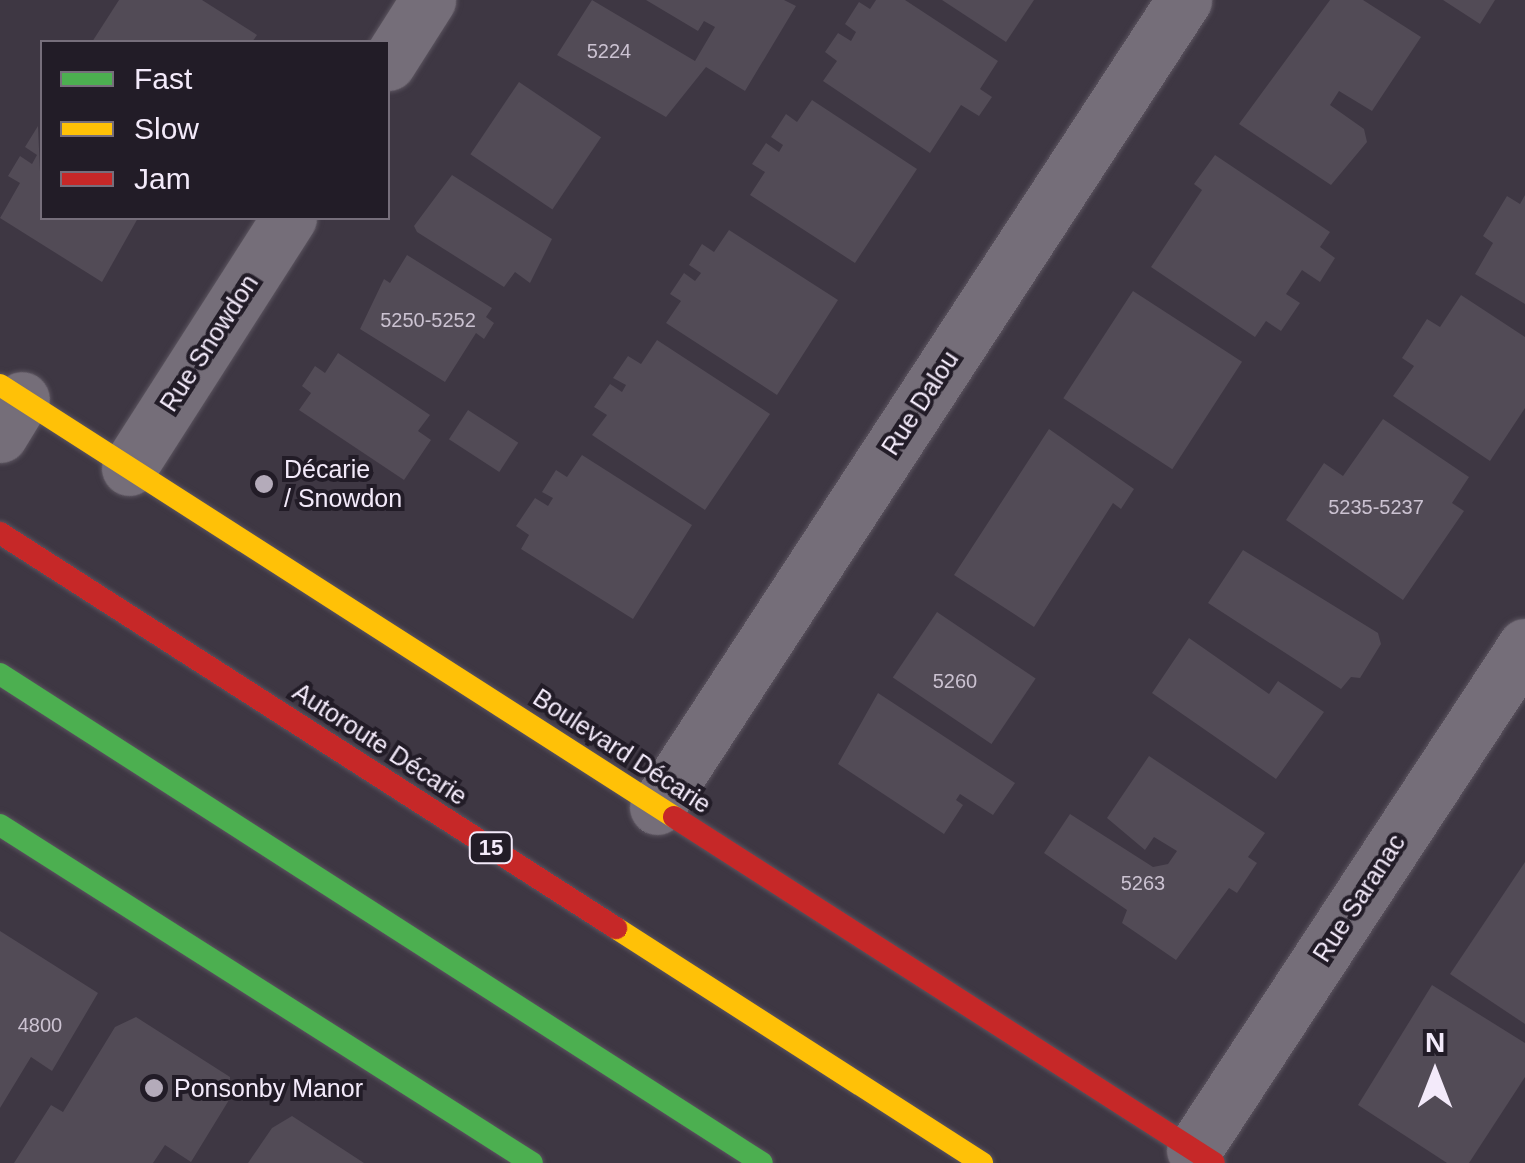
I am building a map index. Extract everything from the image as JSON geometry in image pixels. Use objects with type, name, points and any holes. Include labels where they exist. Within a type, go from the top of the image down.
[{"type":"main road","name":"Boulevard Décarie","points":[[8,406],[129,468],[1204,1156]]},
{"type":"main road","name":"Autoroute Décarie","points":[[0,533],[982,1163]]},
{"type":"main road","points":[[0,674],[762,1163]]},
{"type":"main road","points":[[0,825],[532,1163]]},
{"type":"street","points":[[390,61],[428,0]]},
{"type":"street","name":"Rue Dalou","points":[[657,807],[1184,0]]},
{"type":"street","name":"Rue Snowdon","points":[[129,468],[288,220]]},
{"type":"street","name":"Rue Saranac","points":[[1204,1156],[1525,646]]},
{"type":"building","points":[[119,0],[202,0],[257,35],[253,40],[93,40]]},
{"type":"building","points":[[592,0],[695,61],[715,27],[704,21],[698,31],[646,0],[784,0],[796,6],[745,91],[706,67],[666,117],[557,55]]},
{"type":"building","points":[[876,0],[905,0],[998,61],[980,89],[992,97],[979,116],[961,105],[930,153],[823,81],[837,61],[825,52],[838,33],[851,41],[856,32],[845,24],[859,2],[870,9]]},
{"type":"building","points":[[942,0],[1034,0],[1006,42]]},
{"type":"building","points":[[1330,0],[1363,0],[1421,37],[1372,111],[1339,91],[1330,105],[1364,129],[1367,142],[1331,185],[1239,124]]},
{"type":"building","points":[[1443,0],[1495,0],[1480,24]]},
{"type":"building","points":[[519,82],[601,137],[552,209],[470,154]]},
{"type":"building","points":[[812,100],[917,169],[855,263],[750,195],[765,172],[752,164],[766,143],[779,152],[783,145],[771,137],[786,114],[797,122]]},
{"type":"building","points":[[38,126],[40,220],[137,220],[102,282],[0,218],[20,183],[8,176],[20,156],[32,164],[37,155],[25,147]]},
{"type":"building","points":[[1215,155],[1330,232],[1320,247],[1335,258],[1320,282],[1302,270],[1286,294],[1300,303],[1281,331],[1266,321],[1255,337],[1151,267],[1202,190],[1194,184]]},
{"type":"building","points":[[452,175],[552,239],[530,283],[515,272],[504,287],[417,232],[414,226]]},
{"type":"building","points":[[1525,195],[1525,304],[1475,274],[1493,243],[1483,236],[1507,196],[1520,204]]},
{"type":"building","points":[[729,230],[838,300],[777,395],[666,323],[681,301],[670,294],[684,273],[695,281],[701,273],[689,265],[702,244],[714,252]]},
{"type":"building","points":[[407,255],[492,308],[486,317],[494,323],[484,339],[476,333],[445,382],[360,329],[384,279],[390,283]]},
{"type":"building","points":[[1133,291],[1242,362],[1172,469],[1063,398]]},
{"type":"building","points":[[1461,295],[1525,337],[1525,408],[1490,461],[1393,396],[1414,366],[1402,358],[1427,319],[1440,327]]},
{"type":"building","points":[[657,340],[770,414],[705,510],[592,435],[607,415],[594,407],[610,384],[622,392],[626,385],[613,378],[628,356],[641,364]]},
{"type":"building","points":[[338,353],[430,415],[418,431],[431,440],[404,480],[299,410],[311,393],[302,386],[315,366],[325,373]]},
{"type":"building","points":[[468,410],[518,443],[499,472],[449,439]]},
{"type":"building","points":[[1383,419],[1469,477],[1452,503],[1464,511],[1403,600],[1286,520],[1324,463],[1343,476]]},
{"type":"building","points":[[1049,429],[1134,489],[1121,509],[1113,503],[1034,627],[954,575]]},
{"type":"building","points":[[582,455],[692,525],[633,619],[521,549],[529,535],[516,526],[535,498],[548,506],[553,498],[542,492],[556,470],[567,477]]},
{"type":"building","points":[[1243,550],[1378,633],[1381,644],[1360,678],[1351,677],[1341,689],[1208,603]]},
{"type":"building","points":[[937,612],[1036,679],[991,744],[893,677]]},
{"type":"building","points":[[1189,638],[1269,694],[1278,681],[1324,712],[1276,779],[1152,693]]},
{"type":"building","points":[[878,693],[1015,783],[993,815],[960,794],[956,800],[963,805],[944,834],[838,764]]},
{"type":"building","points":[[1149,756],[1265,833],[1248,857],[1257,863],[1237,893],[1229,888],[1176,960],[1122,923],[1127,910],[1044,853],[1070,814],[1153,867],[1168,864],[1177,851],[1154,837],[1145,850],[1107,818]]},
{"type":"building","points":[[1525,862],[1525,1024],[1450,974]]},
{"type":"building","points":[[0,931],[98,993],[52,1071],[31,1057],[0,1108]]},
{"type":"building","points":[[1432,985],[1525,1043],[1525,1077],[1469,1163],[1447,1163],[1358,1105]]},
{"type":"building","name":"Ponsonby Manor","points":[[136,1017],[230,1077],[229,1100],[191,1162],[165,1145],[153,1163],[14,1163],[51,1105],[63,1112],[115,1027]]},
{"type":"building","name":"Ponsonby Manor","points":[[292,1116],[364,1163],[248,1163],[272,1128]]},
{"type":"traffic: fast","points":[[0,674],[762,1163]]},
{"type":"traffic: fast","points":[[0,825],[532,1163]]},
{"type":"traffic: slow","points":[[0,385],[674,817]]},
{"type":"traffic: slow","points":[[616,928],[982,1163]]},
{"type":"traffic: jam","points":[[0,533],[616,928]]},
{"type":"traffic: jam","points":[[674,817],[1214,1163]]},
{"type":"place","name":"Décarie / Snowdon","points":[[264,484]]},
{"type":"place","name":"Ponsonby Manor","points":[[154,1088]]}]
